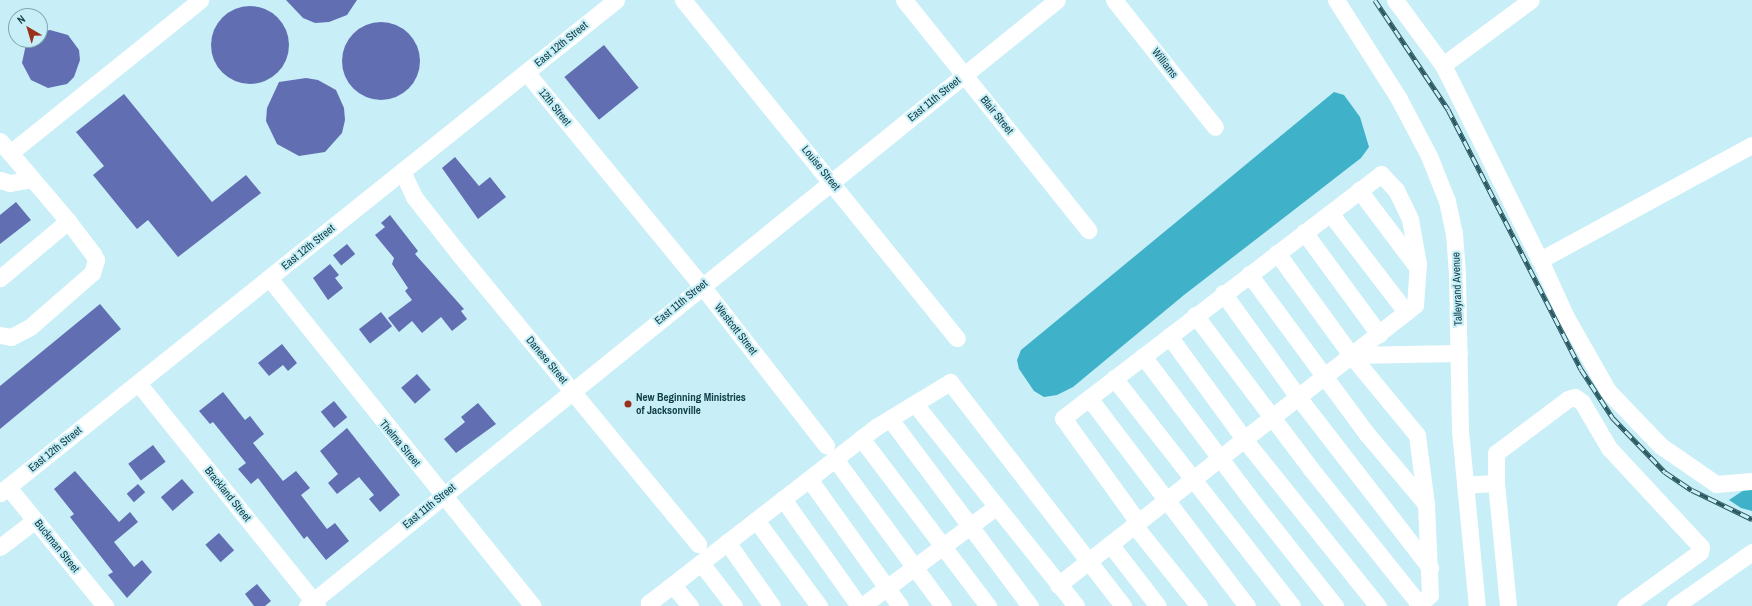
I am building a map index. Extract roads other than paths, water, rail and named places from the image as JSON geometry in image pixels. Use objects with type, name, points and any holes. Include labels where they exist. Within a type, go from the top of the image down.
[{"type":"street","points":[[0,335],[11,336],[30,328],[92,273],[96,260],[68,221],[5,147],[200,0]]},
{"type":"street","name":"East 12th Street","points":[[4,490],[616,0]]},
{"type":"street","name":"Louise Street","points":[[684,0],[832,181],[957,338]]},
{"type":"street","name":"Blair Street","points":[[904,0],[1088,230]]},
{"type":"street","name":"East 11th Street","points":[[312,604],[443,494],[1057,0]]},
{"type":"street","name":"Williams","points":[[1114,0],[1215,127]]},
{"type":"street","name":"Talleyrand Avenue","points":[[1336,0],[1399,98],[1429,156],[1447,201],[1454,233],[1457,274],[1460,431],[1478,606]]},
{"type":"street","points":[[1395,0],[1443,65],[1540,260],[1566,317],[1608,390],[1656,441],[1716,484],[1752,481]]},
{"type":"street","points":[[1443,65],[1531,0]]},
{"type":"street","name":"12th Street","points":[[526,72],[583,141]]},
{"type":"street","name":"Westcott Street","points":[[583,141],[702,286],[826,445]]},
{"type":"street","points":[[1540,260],[1752,145]]},
{"type":"street","name":"Danese Street","points":[[402,171],[414,197],[698,544]]},
{"type":"street","points":[[1058,585],[1088,561],[1136,524],[1272,417],[1326,376],[1415,305],[1418,269],[1410,219],[1396,190],[1382,174],[1223,293],[1062,418],[1136,524],[1199,606]]},
{"type":"street","points":[[0,180],[10,183],[32,179]]},
{"type":"street","points":[[1359,190],[1418,269]]},
{"type":"street","points":[[1330,213],[1406,312]]},
{"type":"street","points":[[0,278],[68,221]]},
{"type":"street","points":[[1304,232],[1378,334]]},
{"type":"street","points":[[1196,315],[1272,417],[1418,605],[1430,595],[1430,568],[1426,504],[1417,435],[1351,355],[1277,253]]},
{"type":"street","points":[[1249,274],[1368,434],[1426,504]]},
{"type":"street","name":"Thelma Street","points":[[269,278],[533,606]]},
{"type":"street","points":[[1223,293],[1298,397],[1430,568]]},
{"type":"street","points":[[1169,336],[1244,439],[1378,606]]},
{"type":"street","points":[[1351,355],[1459,353]]},
{"type":"street","points":[[1143,356],[1335,606]]},
{"type":"street","points":[[1114,378],[1192,480],[1292,606]]},
{"type":"street","points":[[650,604],[861,438],[950,382],[1123,606]]},
{"type":"street","name":"Brackland Street","points":[[138,383],[312,604]]},
{"type":"street","points":[[1508,606],[1496,483],[1496,453],[1568,399],[1575,397],[1582,402],[1609,448],[1701,547],[1700,552],[1625,606]]},
{"type":"street","points":[[1089,398],[1165,501],[1247,606]]},
{"type":"street","points":[[915,404],[1076,606]]},
{"type":"street","points":[[890,419],[1030,606]]},
{"type":"street","points":[[861,438],[988,606]]},
{"type":"street","points":[[835,459],[943,606]]},
{"type":"street","points":[[809,479],[900,606]]},
{"type":"street","points":[[1465,485],[1496,483]]},
{"type":"street","name":"Buckman Street","points":[[4,490],[35,520],[105,606]]},
{"type":"street","points":[[783,499],[859,606]]},
{"type":"street","points":[[862,606],[886,587],[915,568],[968,525],[996,507]]},
{"type":"street","points":[[0,547],[35,520]]},
{"type":"street","points":[[756,520],[819,606]]},
{"type":"street","points":[[727,542],[772,606]]},
{"type":"street","points":[[1110,544],[1158,606]]},
{"type":"street","points":[[1675,606],[1752,552]]},
{"type":"street","points":[[701,563],[734,606]]},
{"type":"street","points":[[673,585],[690,606]]},
{"type":"water","points":[[1334,92],[1344,95],[1360,117],[1369,147],[1361,158],[1184,295],[1073,387],[1057,395],[1044,397],[1034,391],[1019,369],[1017,360],[1021,350]]},
{"type":"water","points":[[1752,486],[1752,511],[1741,508],[1729,500]]},
{"type":"railway","points":[[1375,0],[1448,109],[1581,369],[1613,418],[1665,472],[1692,490],[1752,519]]},
{"type":"place","name":"New Beginning Ministries of Jacksonville","points":[[628,404]]}]
